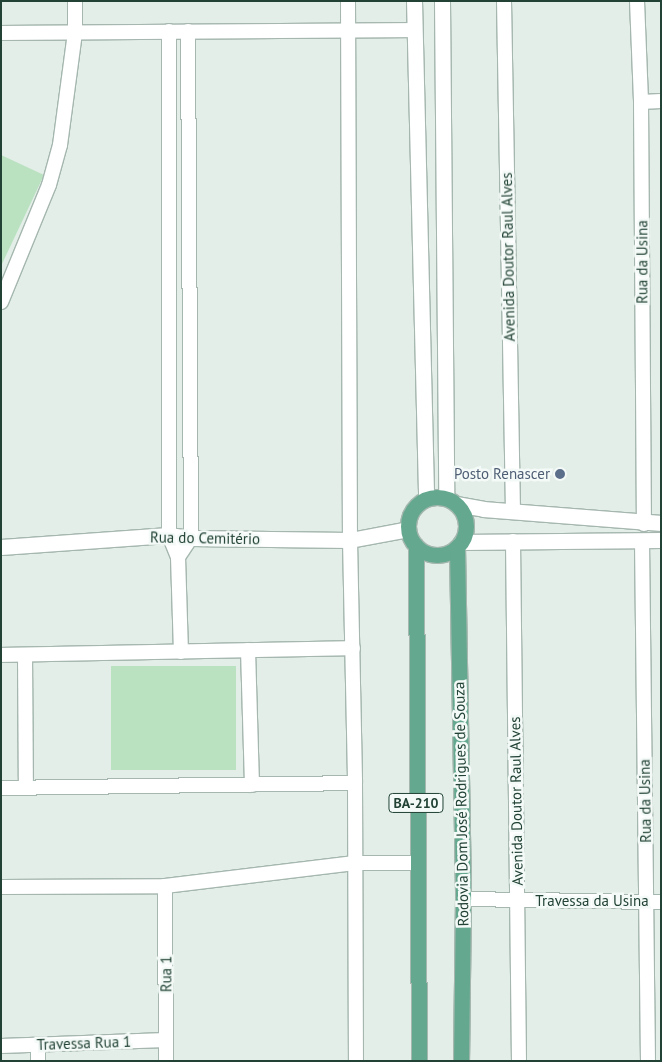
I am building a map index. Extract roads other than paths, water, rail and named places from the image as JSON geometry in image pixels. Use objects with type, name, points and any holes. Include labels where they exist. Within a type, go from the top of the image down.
[{"type":"main road","points":[[414,1],[426,498]]},
{"type":"main road","points":[[442,1],[451,501],[463,513],[466,525],[459,545]]},
{"type":"main road","points":[[661,523],[644,524],[513,512],[451,501],[436,496],[426,498],[412,511],[408,529],[416,546],[436,555],[447,553],[459,545],[513,541],[661,540]]},
{"type":"main road","name":"Rua do Cemitério","points":[[1,547],[169,535],[190,538],[350,540],[408,529]]},
{"type":"main road","name":"Rodovia Dom José Rodrigues de Souza","points":[[459,545],[463,899],[461,1061]]},
{"type":"main road","name":"BA-210","points":[[416,546],[418,1061]]},
{"type":"street","points":[[1,302],[52,176],[65,112],[75,32],[76,1]]},
{"type":"street","points":[[348,1],[350,540],[355,783],[356,1061]]},
{"type":"street","name":"Avenida Doutor Raul Alves","points":[[504,1],[513,512]]},
{"type":"street","name":"Rua da Usina","points":[[637,1],[641,102],[644,524]]},
{"type":"street","points":[[1,33],[414,30]]},
{"type":"street","points":[[169,31],[169,535],[178,557],[181,652]]},
{"type":"street","points":[[178,557],[190,538],[188,31]]},
{"type":"street","points":[[641,102],[661,102]]},
{"type":"street","name":"Avenida Doutor Raul Alves","points":[[513,541],[519,1061]]},
{"type":"street","name":"Rua da Usina","points":[[642,541],[654,902],[648,1061]]},
{"type":"street","points":[[1,655],[353,648]]},
{"type":"street","points":[[248,650],[252,785]]},
{"type":"street","points":[[25,655],[26,788]]},
{"type":"street","points":[[1,788],[355,783]]},
{"type":"street","points":[[1,887],[165,886],[355,862],[416,863]]},
{"type":"street","name":"Rua 1","points":[[165,886],[166,1061]]},
{"type":"street","name":"Travessa da Usina","points":[[463,899],[654,902]]},
{"type":"street","name":"Travessa Rua 1","points":[[1,1046],[166,1040]]},
{"type":"street","points":[[38,1045],[38,1061]]},
{"type":"place","name":"Posto Renascer","points":[[560,474]]}]
